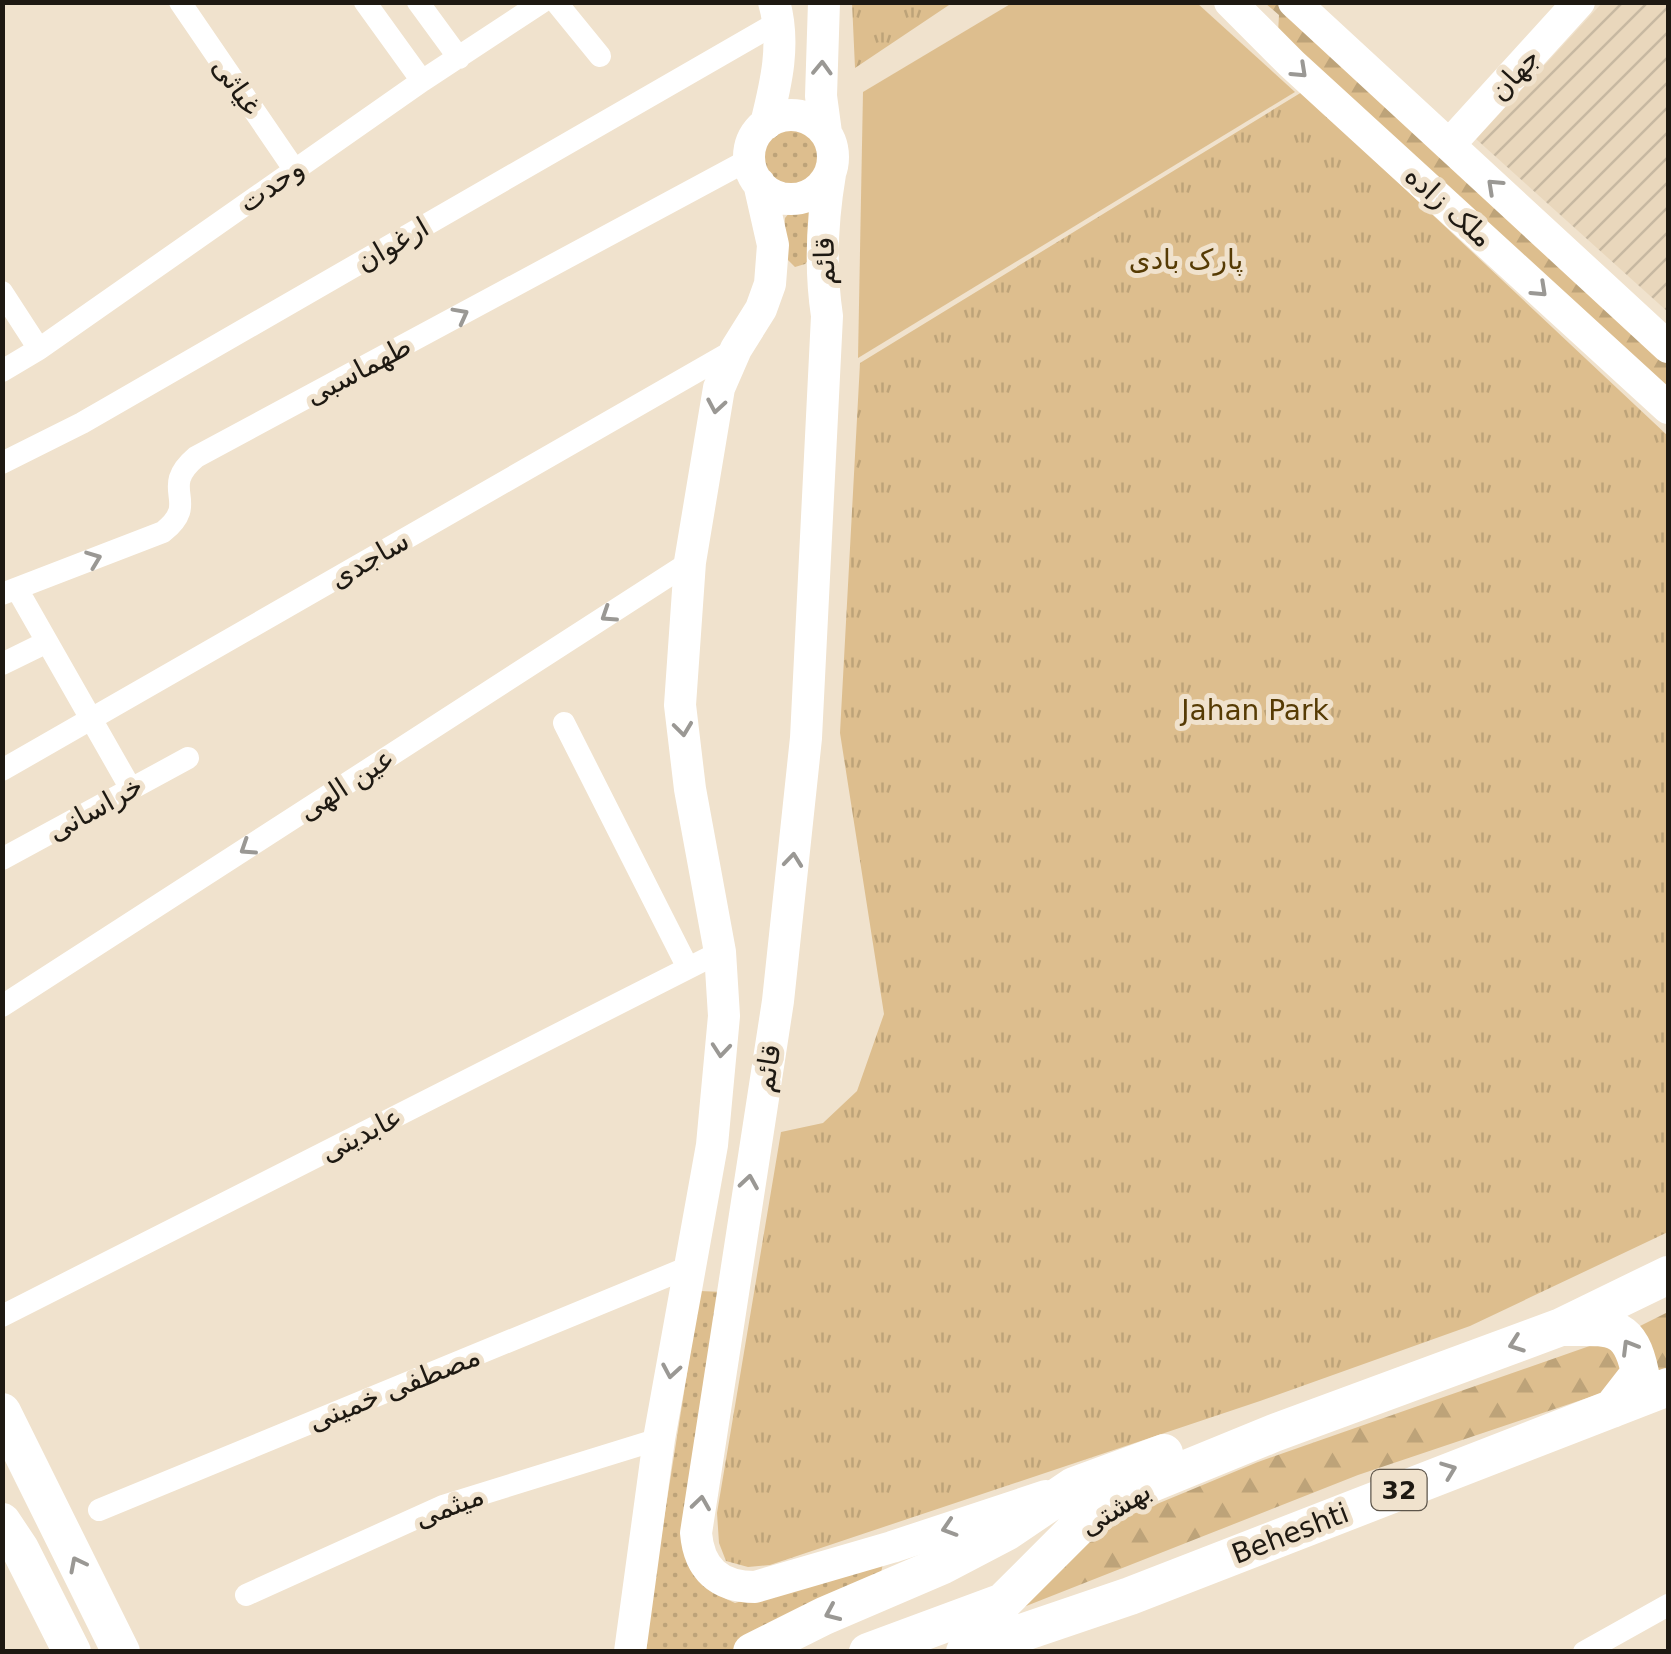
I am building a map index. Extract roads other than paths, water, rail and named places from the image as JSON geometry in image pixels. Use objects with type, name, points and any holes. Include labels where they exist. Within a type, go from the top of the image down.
[{"type":"main road","points":[[824,2],[821,96],[826,134]]},
{"type":"main road","name":"ملک زاده","points":[[1230,2],[1292,64],[1668,408]]},
{"type":"main road","name":"ملک زاده","points":[[1294,2],[1668,347]]},
{"type":"main road","name":"جهان","points":[[1449,144],[1579,2]]},
{"type":"main road","points":[[766,124],[791,115],[817,123],[826,134],[832,146],[830,174],[810,194],[797,198],[770,192],[754,171],[751,145],[766,124],[776,83],[777,12]]},
{"type":"main road","name":"قائم","points":[[630,1652],[660,1440],[712,1145],[724,1016],[720,952],[690,789],[680,705],[690,562],[719,388],[736,348],[761,310],[770,284],[772,244],[754,171]]},
{"type":"main road","name":"قائم","points":[[830,174],[823,212],[827,316],[806,738],[778,1001],[696,1533],[698,1552],[706,1568],[719,1580],[736,1587],[755,1587],[892,1547],[1074,1486]]},
{"type":"main road","points":[[770,284],[823,289]]},
{"type":"main road","points":[[688,1267],[736,1267]]},
{"type":"main road","points":[[868,1652],[1002,1602],[1077,1528],[1137,1489],[1274,1433],[1561,1327],[1668,1275]]},
{"type":"main road","points":[[1561,1327],[1610,1327],[1623,1333],[1636,1351],[1640,1373],[1610,1411]]},
{"type":"main road","name":"Beheshti","points":[[965,1652],[1130,1596],[1668,1387]]},
{"type":"main road","points":[[2,1412],[121,1652]]},
{"type":"main road","points":[[752,1652],[943,1565],[1006,1532],[1074,1486],[1210,1438],[1274,1433]]},
{"type":"main road","points":[[2,1442],[48,1502]]},
{"type":"main road","points":[[8,1543],[72,1652]]},
{"type":"main road","points":[[1009,1652],[1130,1596]]},
{"type":"street","name":"غیاثی","points":[[180,2],[294,169]]},
{"type":"street","points":[[365,2],[422,81]]},
{"type":"street","points":[[418,2],[459,58]]},
{"type":"street","name":"وحدت","points":[[2,371],[39,350],[294,169],[542,2]]},
{"type":"street","points":[[556,2],[600,56]]},
{"type":"street","name":"ارغوان","points":[[2,462],[82,422],[777,12]]},
{"type":"street","name":"طهماسبی","points":[[10,591],[163,532],[175,522],[182,507],[177,480],[181,470],[196,457],[754,171]]},
{"type":"street","points":[[2,292],[39,350]]},
{"type":"street","name":"ساجدی","points":[[2,770],[736,348]]},
{"type":"street","name":"عین الهی","points":[[2,1006],[690,562]]},
{"type":"street","points":[[10,591],[47,642],[131,789]]},
{"type":"street","points":[[2,664],[47,642]]},
{"type":"street","points":[[564,722],[688,968]]},
{"type":"street","name":"خراسانی","points":[[2,859],[188,758]]},
{"type":"street","name":"عابدینی","points":[[2,1316],[720,952]]},
{"type":"street","name":"مصطفی خمینی","points":[[98,1510],[688,1267]]},
{"type":"street","name":"میثمی","points":[[246,1594],[443,1506],[660,1440]]},
{"type":"street","points":[[1584,1652],[1668,1606]]},
{"type":"park label","name":"پارک بادی","points":[[1186,259]]},
{"type":"park label","name":"Jahan Park","points":[[1255,710]]}]
